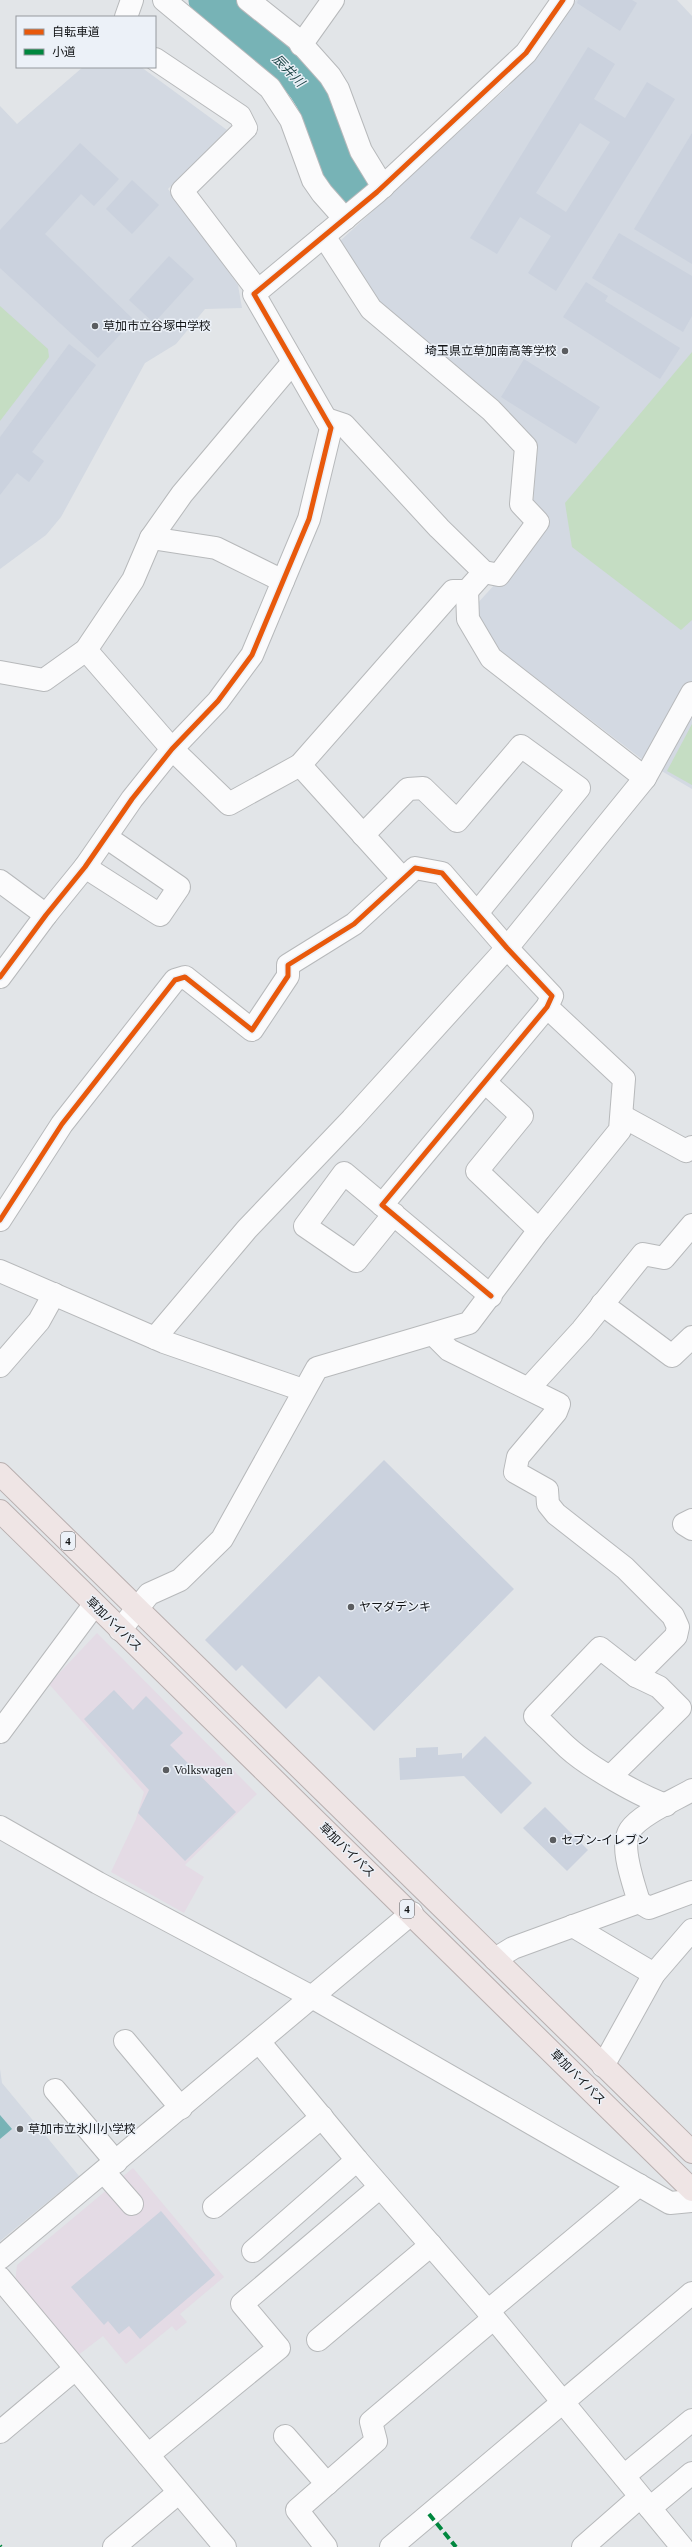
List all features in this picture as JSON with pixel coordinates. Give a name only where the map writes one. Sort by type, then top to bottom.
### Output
[{"type":"highway","name":"4","points":[[0,1474],[692,2152]]},
{"type":"highway","name":"草加バイパス","points":[[0,1511],[94,1605],[412,1913],[692,2190]]},
{"type":"street","points":[[126,16],[132,0]]},
{"type":"street","points":[[164,0],[270,88],[291,120],[313,180],[322,193],[345,219]]},
{"type":"street","points":[[248,0],[319,62],[338,89],[361,151],[383,187]]},
{"type":"street","points":[[301,45],[333,0]]},
{"type":"street","points":[[3,967],[85,867],[132,799],[172,749],[218,702],[252,655],[309,519],[331,428],[254,294],[383,187],[526,53],[563,0]]},
{"type":"street","points":[[156,60],[240,116],[246,128],[182,191],[258,291]]},
{"type":"street","points":[[324,236],[371,309],[491,410],[526,447],[521,504],[538,522],[499,575],[484,572],[439,528],[344,425],[326,420]]},
{"type":"street","points":[[0,672],[44,680],[86,650],[133,580],[151,538],[182,494],[293,362]]},
{"type":"street","points":[[151,538],[216,548],[283,581]]},
{"type":"street","points":[[484,572],[467,591],[468,619],[491,658],[645,778]]},
{"type":"street","points":[[86,650],[172,749],[229,804],[300,765],[453,592],[467,591]]},
{"type":"street","points":[[155,1338],[247,1229],[357,1113],[507,948],[645,778],[692,693]]},
{"type":"street","points":[[363,835],[408,789],[424,788],[457,821],[521,746],[579,788],[477,913]]},
{"type":"street","points":[[300,765],[403,879]]},
{"type":"street","points":[[85,867],[160,915],[179,887],[106,837]]},
{"type":"street","points":[[0,1220],[62,1124],[175,980],[185,977],[252,1030],[288,976],[288,964],[354,924],[415,868],[442,873],[507,948],[552,996],[547,1007],[485,1082],[388,1210],[490,1296]]},
{"type":"street","points":[[0,881],[46,915]]},
{"type":"street","points":[[120,1630],[149,1594],[180,1580],[222,1539],[303,1390],[317,1368],[434,1335],[469,1323],[539,1230],[620,1130],[624,1079],[547,1007]]},
{"type":"street","points":[[485,1082],[522,1116],[477,1171],[539,1230]]},
{"type":"street","points":[[622,1116],[686,1151],[692,1147]]},
{"type":"street","points":[[529,1388],[643,1254],[664,1258],[692,1226]]},
{"type":"street","points":[[0,1272],[155,1338],[303,1390]]},
{"type":"street","points":[[0,1366],[39,1321],[54,1294]]},
{"type":"street","points":[[602,1304],[672,1356],[692,1337]]},
{"type":"street","points":[[434,1335],[449,1350],[559,1404],[556,1412],[518,1457],[515,1472],[547,1490],[548,1504],[556,1514],[625,1568],[673,1616],[684,1640],[636,1676]]},
{"type":"street","points":[[692,1520],[684,1524],[692,1529]]},
{"type":"street","points":[[0,1732],[94,1605]]},
{"type":"street","points":[[611,1776],[680,1708],[659,1687],[636,1676],[600,1648],[535,1716],[569,1749],[611,1776],[652,1800],[666,1805]]},
{"type":"street","points":[[692,1790],[638,1822],[629,1831],[626,1847],[628,1863],[639,1902],[649,1908],[692,1892]]},
{"type":"street","points":[[0,1827],[98,1883],[312,1997],[670,2203],[692,2201]]},
{"type":"street","points":[[495,1959],[513,1948],[639,1902]]},
{"type":"street","points":[[3,2249],[110,2167],[260,2043],[412,1913]]},
{"type":"street","points":[[574,1926],[654,1974]]},
{"type":"street","points":[[604,2066],[654,1974],[692,1930]]},
{"type":"street","points":[[125,2041],[181,2108]]},
{"type":"street","points":[[260,2043],[357,2160],[491,2314],[563,2400],[680,2546]]},
{"type":"street","points":[[55,2090],[110,2167],[132,2204]]},
{"type":"street","points":[[214,2207],[322,2117]]},
{"type":"street","points":[[254,2251],[357,2160]]},
{"type":"street","points":[[326,2547],[297,2510],[376,2441],[371,2422],[491,2314],[639,2185]]},
{"type":"street","points":[[148,2454],[279,2348],[242,2304],[380,2187]]},
{"type":"street","points":[[318,2340],[431,2245]]},
{"type":"street","points":[[0,2278],[64,2341],[75,2369],[225,2547]]},
{"type":"street","points":[[399,2544],[563,2400],[692,2293]]},
{"type":"street","points":[[0,2432],[75,2369]]},
{"type":"street","points":[[624,2476],[692,2420]]},
{"type":"street","points":[[285,2436],[327,2484]]},
{"type":"street","points":[[583,2547],[645,2503],[692,2473]]},
{"type":"street","points":[[114,2547],[178,2492]]},
{"type":"shaded area","name":"埼玉県立草加南高等学校","points":[[576,0],[677,0],[692,16],[692,789],[643,760],[497,648],[480,622],[476,605],[496,583],[504,584],[548,518],[533,503],[538,445],[498,402],[377,300],[340,241],[510,85],[563,19]]},
{"type":"shaded area","name":"草加市立谷塚中学校","points":[[82,68],[142,68],[227,130],[168,189],[238,285],[242,308],[205,309],[176,344],[145,363],[61,517],[46,535],[0,569],[0,106],[17,124]]},
{"type":"shaded area","points":[[97,1633],[257,1794],[185,1865],[204,1877],[184,1913],[111,1872],[136,1819],[144,1792],[49,1684]]},
{"type":"shaded area","name":"草加市立氷川小学校","points":[[0,2069],[2,2083],[79,2176],[0,2241]]},
{"type":"shaded area","points":[[133,2168],[224,2277],[180,2314],[187,2322],[176,2331],[172,2326],[126,2364],[103,2336],[77,2356],[15,2282],[17,2265]]},
{"type":"green space","points":[[0,306],[48,349],[49,357],[0,421]]},
{"type":"green space","points":[[692,352],[692,620],[681,630],[572,547],[565,503]]},
{"type":"green space","points":[[692,724],[692,785],[667,771]]},
{"type":"water","points":[[0,2115],[12,2129],[0,2139]]},
{"type":"building","points":[[578,0],[632,0],[637,3],[620,31],[577,3]]},
{"type":"building","points":[[588,47],[615,64],[594,99],[625,118],[647,82],[675,99],[556,291],[528,273],[551,236],[520,217],[497,254],[470,238]],"holes":[[[580,123],[610,142],[566,212],[536,193]]]},
{"type":"building","points":[[692,133],[692,264],[634,229]]},
{"type":"building","points":[[80,143],[119,179],[94,206],[81,194],[45,234],[134,320],[98,358],[0,268],[0,230]]},
{"type":"building","points":[[132,180],[159,205],[132,234],[106,209]]},
{"type":"building","points":[[619,233],[692,276],[692,316],[683,332],[592,278]]},
{"type":"building","points":[[169,256],[194,279],[154,323],[129,300]]},
{"type":"building","points":[[586,282],[608,296],[605,301],[680,348],[660,379],[563,317]]},
{"type":"building","points":[[69,344],[96,365],[32,452],[44,461],[29,482],[17,473],[0,495],[0,437]]},
{"type":"building","points":[[524,359],[600,407],[576,444],[501,397]]},
{"type":"building","points":[[384,1460],[514,1589],[374,1731],[319,1676],[286,1709],[242,1665],[236,1671],[205,1640]]},
{"type":"building","points":[[114,1690],[133,1710],[146,1696],[183,1733],[170,1745],[236,1812],[185,1861],[138,1813],[149,1790],[84,1719]]},
{"type":"building","points":[[485,1736],[532,1783],[501,1814],[464,1776],[400,1780],[399,1758],[416,1757],[416,1748],[438,1747],[438,1755],[462,1753],[462,1759]]},
{"type":"building","points":[[545,1807],[588,1850],[567,1871],[523,1828]]},
{"type":"building","points":[[161,2211],[215,2275],[140,2339],[129,2326],[119,2334],[108,2321],[104,2325],[71,2287]]},
{"type":"waterway","name":"辰井川","points":[[207,0],[279,57],[303,83],[313,98],[323,120],[338,164],[349,185]]},
{"type":"marked path","points":[[429,2514],[456,2547]]},
{"type":"cycle path","points":[[0,977],[46,915],[85,867],[132,799],[172,749],[218,701],[252,655],[309,519],[331,428],[254,294],[377,192],[526,53],[563,0]]},
{"type":"cycle path","points":[[0,1220],[62,1124],[175,980],[185,977],[252,1030],[288,976],[288,965],[354,924],[415,868],[442,873],[507,948],[552,996],[547,1007],[382,1205],[491,1296]]},
{"type":"place","name":"草加市立谷塚中学校","points":[[95,326]]},
{"type":"place","name":"埼玉県立草加南高等学校","points":[[565,351]]},
{"type":"place","name":"ヤマダデンキ","points":[[351,1607]]},
{"type":"place","name":"Volkswagen","points":[[166,1770]]},
{"type":"place","name":"セブン-イレブン","points":[[553,1840]]},
{"type":"place","name":"草加市立氷川小学校","points":[[20,2129]]}]
